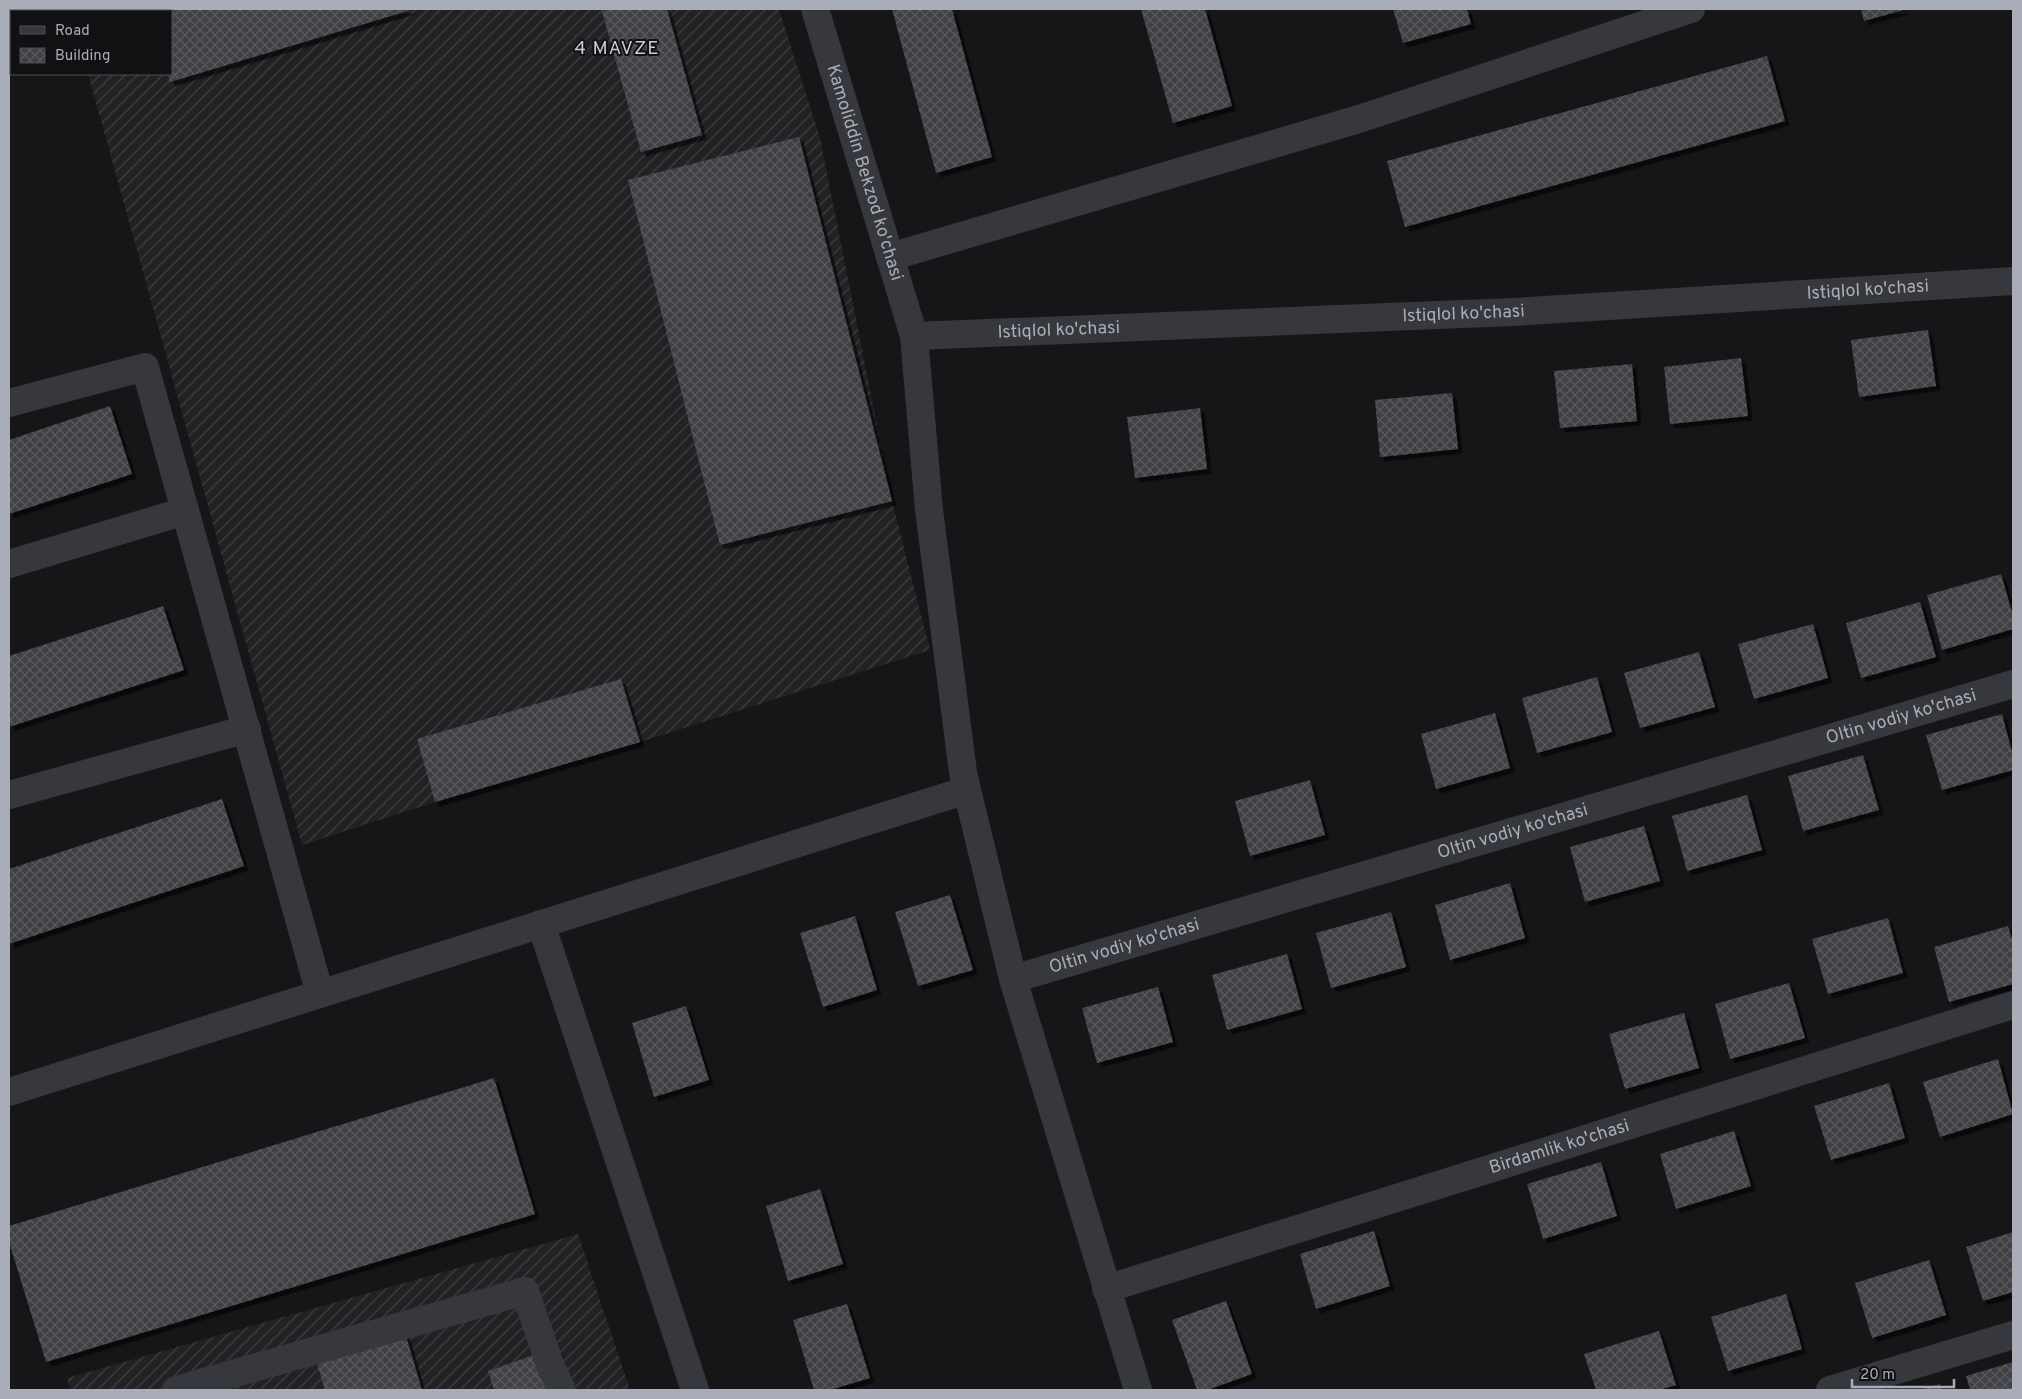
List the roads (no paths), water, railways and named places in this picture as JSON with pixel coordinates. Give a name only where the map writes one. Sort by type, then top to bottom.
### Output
[{"type":"street","name":"Kamoliddin Bekzod ko'chasi","points":[[815,9],[914,336],[929,510],[963,772],[1013,979],[1138,1390]]},
{"type":"street","points":[[890,257],[1359,119],[1691,9]]},
{"type":"street","name":"Istiqlol ko'chasi","points":[[914,336],[1522,311],[2013,281]]},
{"type":"street","points":[[9,403],[145,367],[320,994]]},
{"type":"street","points":[[9,564],[185,511]]},
{"type":"street","name":"Oltin vodiy ko'chasi","points":[[1013,979],[2013,684]]},
{"type":"street","points":[[9,795],[247,729]]},
{"type":"street","points":[[9,1092],[968,790]]},
{"type":"street","points":[[541,924],[694,1390]]},
{"type":"street","name":"Birdamlik ko'chasi","points":[[1106,1289],[2013,1005]]},
{"type":"street","points":[[176,1390],[525,1291],[550,1365],[562,1390]]},
{"type":"street","points":[[1830,1390],[2013,1335]]},
{"type":"district","name":"4 MAVZE","points":[[617,49]]}]
